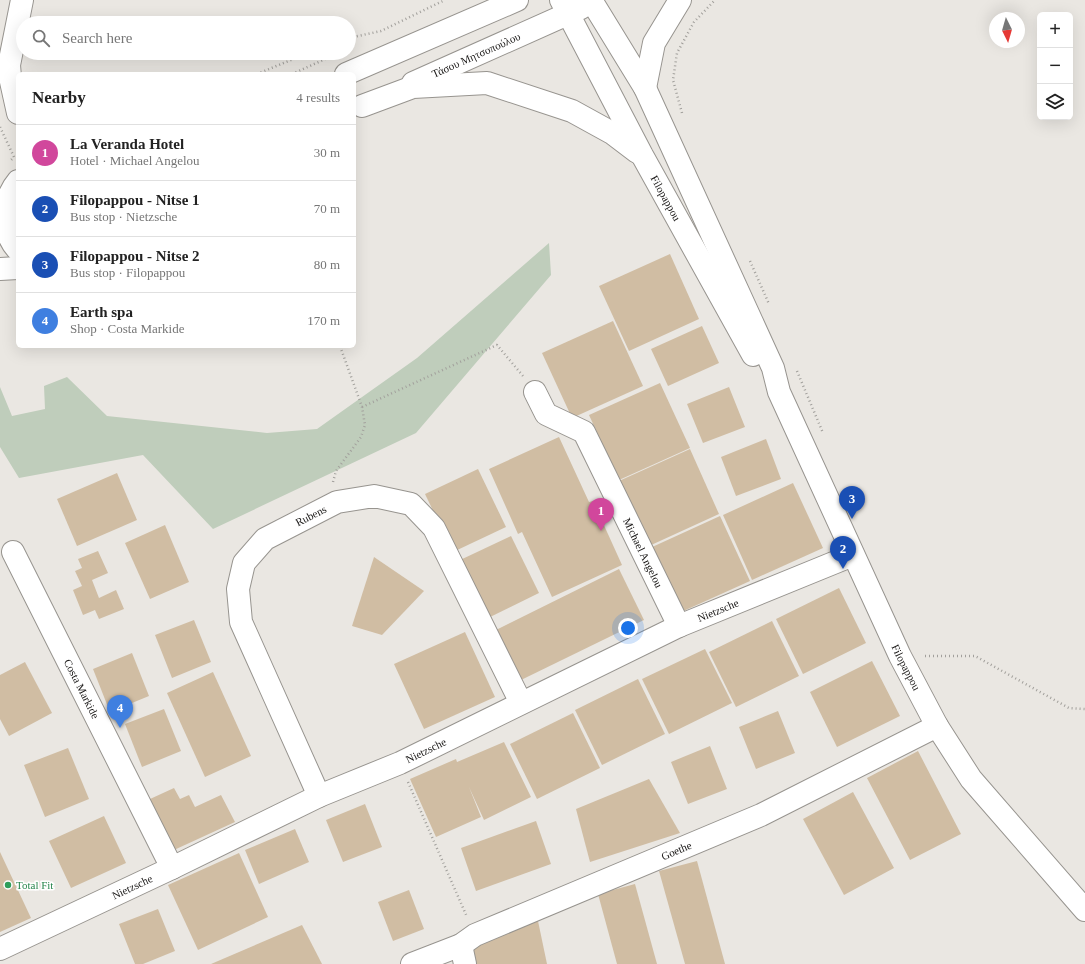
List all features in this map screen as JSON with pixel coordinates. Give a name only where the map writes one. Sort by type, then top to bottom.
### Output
[{"type":"street","points":[[18,16],[22,0]]},
{"type":"street","points":[[351,72],[517,0]]},
{"type":"street","points":[[645,88],[654,43],[680,0]]},
{"type":"street","name":"Filopappou","points":[[594,1],[645,88],[773,368],[778,392]]},
{"type":"street","name":"Τάσου Μητσοπούλου","points":[[358,108],[564,7],[594,1]]},
{"type":"street","name":"Filopappou","points":[[564,7],[642,155],[761,369],[778,392],[900,656],[937,726],[971,779],[1085,910]]},
{"type":"street","points":[[16,21],[4,64],[10,77],[16,104]]},
{"type":"street","points":[[358,108],[414,87],[487,83],[572,111],[612,133],[642,155]]},
{"type":"street","points":[[16,183],[6,204],[3,226],[16,247]]},
{"type":"street","points":[[0,269],[16,268]]},
{"type":"street","name":"Michael Angelou","points":[[535,392],[546,414],[584,432],[679,626]]},
{"type":"street","name":"Rubens","points":[[319,796],[241,622],[238,589],[244,563],[265,539],[337,502],[374,496],[411,504],[434,528],[521,703]]},
{"type":"street","name":"Costa Markide","points":[[13,552],[172,868]]},
{"type":"street","name":"Nietzsche","points":[[0,949],[172,868],[319,796],[400,763],[679,626],[853,555]]},
{"type":"street","name":"Goethe","points":[[412,964],[467,948],[761,815],[937,726]]},
{"type":"path","points":[[356,36],[381,30],[444,0]]},
{"type":"path","points":[[683,118],[673,80],[677,53],[694,22],[715,0]]},
{"type":"path","points":[[262,72],[291,60]]},
{"type":"path","points":[[297,72],[324,60]]},
{"type":"path","points":[[0,126],[14,157]]},
{"type":"path","points":[[749,259],[771,309]]},
{"type":"path","points":[[362,407],[497,345],[535,392]]},
{"type":"path","points":[[337,502],[333,486],[336,471],[362,437],[365,426],[362,407],[341,348]]},
{"type":"path","points":[[796,367],[823,433]]},
{"type":"path","points":[[900,656],[975,656],[1068,708],[1085,709]]},
{"type":"path","points":[[400,763],[467,948]]},
{"type":"green space","points":[[549,243],[551,275],[416,433],[213,529],[143,455],[19,478],[0,447],[0,387],[12,416],[45,409],[44,386],[67,377],[107,416],[267,433],[317,429],[417,358]]},
{"type":"building","points":[[670,254],[699,319],[629,351],[599,286]]},
{"type":"building","points":[[613,321],[643,386],[572,418],[542,353]]},
{"type":"building","points":[[702,326],[719,363],[668,386],[651,349]]},
{"type":"building","points":[[660,383],[690,448],[619,480],[589,415]]},
{"type":"building","points":[[729,387],[745,427],[703,443],[687,404]]},
{"type":"building","points":[[559,437],[589,502],[593,501],[622,565],[552,597],[522,532],[518,534],[489,469]]},
{"type":"building","points":[[766,439],[781,479],[736,496],[721,457]]},
{"type":"building","points":[[690,449],[719,514],[649,546],[619,481]]},
{"type":"building","points":[[478,469],[506,527],[453,552],[425,494]]},
{"type":"building","points":[[117,473],[137,520],[77,546],[57,499]]},
{"type":"building","points":[[793,483],[823,548],[752,580],[723,515]]},
{"type":"building","points":[[720,516],[750,581],[679,613],[650,548]]},
{"type":"building","points":[[165,525],[189,582],[150,599],[125,543]]},
{"type":"building","points":[[511,536],[539,593],[486,619],[458,561]]},
{"type":"building","points":[[98,551],[108,573],[92,580],[99,598],[116,590],[124,609],[99,619],[95,610],[83,615],[73,590],[82,586],[75,571],[82,568],[78,559]]},
{"type":"building","points":[[374,557],[424,591],[382,635],[352,626]]},
{"type":"building","points":[[619,569],[644,620],[521,680],[496,630]]},
{"type":"building","points":[[839,588],[866,643],[803,674],[776,619]]},
{"type":"building","points":[[194,620],[211,662],[172,678],[155,635]]},
{"type":"building","points":[[772,621],[799,676],[736,707],[709,652]]},
{"type":"building","points":[[465,632],[495,697],[424,729],[394,664]]},
{"type":"building","points":[[705,649],[732,703],[669,734],[642,679]]},
{"type":"building","points":[[132,653],[149,696],[110,712],[93,669]]},
{"type":"building","points":[[872,661],[900,716],[837,747],[810,692]]},
{"type":"building","points":[[25,662],[52,713],[9,736],[0,719],[0,675]]},
{"type":"building","points":[[213,672],[251,756],[205,777],[167,693]]},
{"type":"building","points":[[638,679],[665,734],[602,765],[575,710]]},
{"type":"building","points":[[164,709],[181,751],[142,767],[125,724]]},
{"type":"building","points":[[778,711],[795,753],[756,769],[739,727]]},
{"type":"building","points":[[573,713],[600,768],[537,799],[510,744]]},
{"type":"building","points":[[504,742],[531,797],[484,820],[469,787],[481,817],[436,837],[410,779],[456,759],[457,762]]},
{"type":"building","points":[[710,746],[727,789],[688,804],[671,762]]},
{"type":"building","points":[[68,748],[89,799],[45,817],[24,765]]},
{"type":"building","points":[[918,751],[961,834],[910,860],[867,778]]},
{"type":"building","points":[[649,779],[680,833],[590,862],[576,809]]},
{"type":"building","points":[[174,788],[180,799],[189,795],[195,807],[221,795],[235,822],[174,850],[150,799]]},
{"type":"building","points":[[853,792],[894,868],[844,895],[803,819]]},
{"type":"building","points":[[365,804],[382,847],[343,862],[326,820]]},
{"type":"building","points":[[104,816],[126,863],[71,888],[49,841]]},
{"type":"building","points":[[536,821],[551,864],[476,891],[461,848]]},
{"type":"building","points":[[295,829],[309,862],[259,884],[245,850]]},
{"type":"building","name":"Total Fit","points":[[0,852],[31,918],[0,932]]},
{"type":"building","points":[[239,853],[268,917],[198,950],[168,885]]},
{"type":"building","points":[[697,861],[725,964],[685,964],[659,871]]},
{"type":"building","points":[[635,884],[657,964],[617,964],[598,894]]},
{"type":"building","points":[[409,890],[424,929],[393,941],[378,902]]},
{"type":"building","points":[[158,909],[175,951],[143,964],[135,964],[119,924]]},
{"type":"building","points":[[538,921],[547,964],[475,964],[470,944]]},
{"type":"building","points":[[302,925],[322,964],[211,964]]},
{"type":"place","name":"Filopappou - Nitse 2","points":[[852,519]]},
{"type":"place","name":"La Veranda Hotel","points":[[601,531]]},
{"type":"place","name":"Filopappou - Nitse 1","points":[[843,569]]},
{"type":"place","name":"Earth spa","points":[[120,728]]},
{"type":"place","name":"Total Fit","points":[[8,885]]}]
